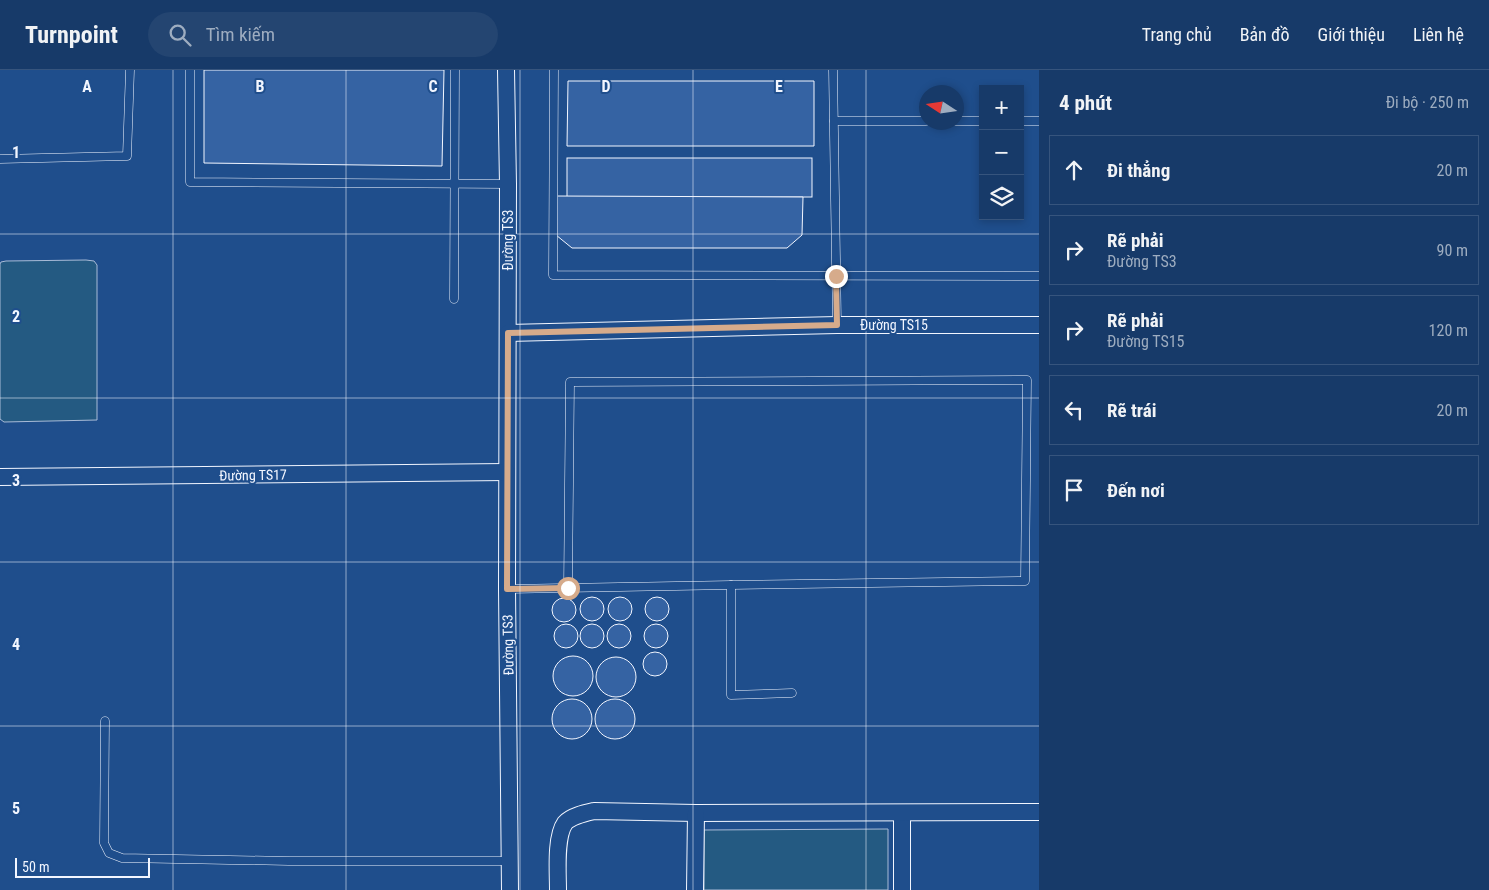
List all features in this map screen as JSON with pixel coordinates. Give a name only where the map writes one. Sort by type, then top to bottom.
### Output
[{"type":"street","name":"Đường TS3","points":[[506,70],[508,184],[507,589],[510,890]]},
{"type":"street","name":"Đường TS15","points":[[508,333],[837,325],[1039,325]]},
{"type":"street","name":"Đường TS17","points":[[0,477],[507,472]]},
{"type":"street","points":[[558,890],[559,835],[566,822],[579,815],[594,811],[696,813],[1039,812]]},
{"type":"street","points":[[695,890],[696,813]]},
{"type":"street","points":[[902,813],[902,890]]},
{"type":"lane","points":[[0,159],[127,156],[130,70]]},
{"type":"lane","points":[[190,70],[190,182],[508,184]]},
{"type":"lane","points":[[454,299],[455,70]]},
{"type":"lane","points":[[554,70],[553,275],[1039,276]]},
{"type":"lane","points":[[833,70],[837,325]]},
{"type":"lane","points":[[834,121],[919,121]]},
{"type":"lane","points":[[964,121],[979,121]]},
{"type":"lane","points":[[1024,121],[1039,121]]},
{"type":"lane","points":[[507,589],[1025,581],[1027,380],[570,382],[568,588]]},
{"type":"lane","points":[[731,585],[732,695],[792,693]]},
{"type":"lane","points":[[104,721],[104,843],[109,853],[122,858],[288,861],[510,861]]},
{"type":"shaded area","points":[[94,261],[97,265],[97,420],[4,422],[0,419],[1,262]]},
{"type":"shaded area","points":[[888,829],[888,890],[704,890],[704,830]]},
{"type":"building","points":[[204,70],[444,70],[442,166],[204,163]]},
{"type":"building","points":[[568,81],[814,81],[814,146],[567,146]]},
{"type":"building","points":[[567,158],[812,158],[812,197],[567,197]]},
{"type":"building","points":[[556,196],[803,197],[802,235],[787,248],[572,248],[556,235]]},
{"type":"building","points":[[592,597],[601,600],[604,609],[601,618],[592,621],[583,618],[580,609],[583,600]]},
{"type":"building","points":[[620,597],[629,600],[632,609],[629,618],[620,621],[611,618],[608,609],[611,600]]},
{"type":"building","points":[[657,597],[666,600],[669,609],[666,618],[657,621],[648,618],[645,609],[648,600]]},
{"type":"building","points":[[564,598],[573,601],[576,610],[573,619],[564,622],[555,619],[552,610],[555,601]]},
{"type":"building","points":[[566,624],[575,627],[578,636],[575,645],[566,648],[557,645],[554,636],[557,627]]},
{"type":"building","points":[[592,624],[601,627],[604,636],[601,645],[592,648],[583,645],[580,636],[583,627]]},
{"type":"building","points":[[619,624],[628,627],[631,636],[628,645],[619,648],[610,645],[607,636],[610,627]]},
{"type":"building","points":[[656,624],[665,627],[668,636],[665,645],[656,648],[647,645],[644,636],[647,627]]},
{"type":"building","points":[[655,652],[664,655],[667,664],[664,673],[655,676],[646,673],[643,664],[646,655]]},
{"type":"building","points":[[577,656],[584,659],[590,665],[593,676],[592,684],[584,693],[577,696],[569,696],[562,693],[554,684],[553,672],[556,665],[565,657]]},
{"type":"building","points":[[620,657],[627,660],[633,666],[636,677],[635,685],[627,694],[620,697],[612,697],[605,694],[597,685],[596,673],[599,666],[608,658]]},
{"type":"building","points":[[576,699],[583,702],[589,708],[592,719],[591,727],[583,736],[576,739],[568,739],[561,736],[553,727],[552,715],[555,708],[564,700]]},
{"type":"building","points":[[619,699],[626,702],[632,708],[635,719],[634,727],[626,736],[619,739],[611,739],[604,736],[596,727],[595,715],[598,708],[607,700]]},
{"type":"route","points":[[568,588],[507,589],[508,333],[837,325],[836,276]]}]
